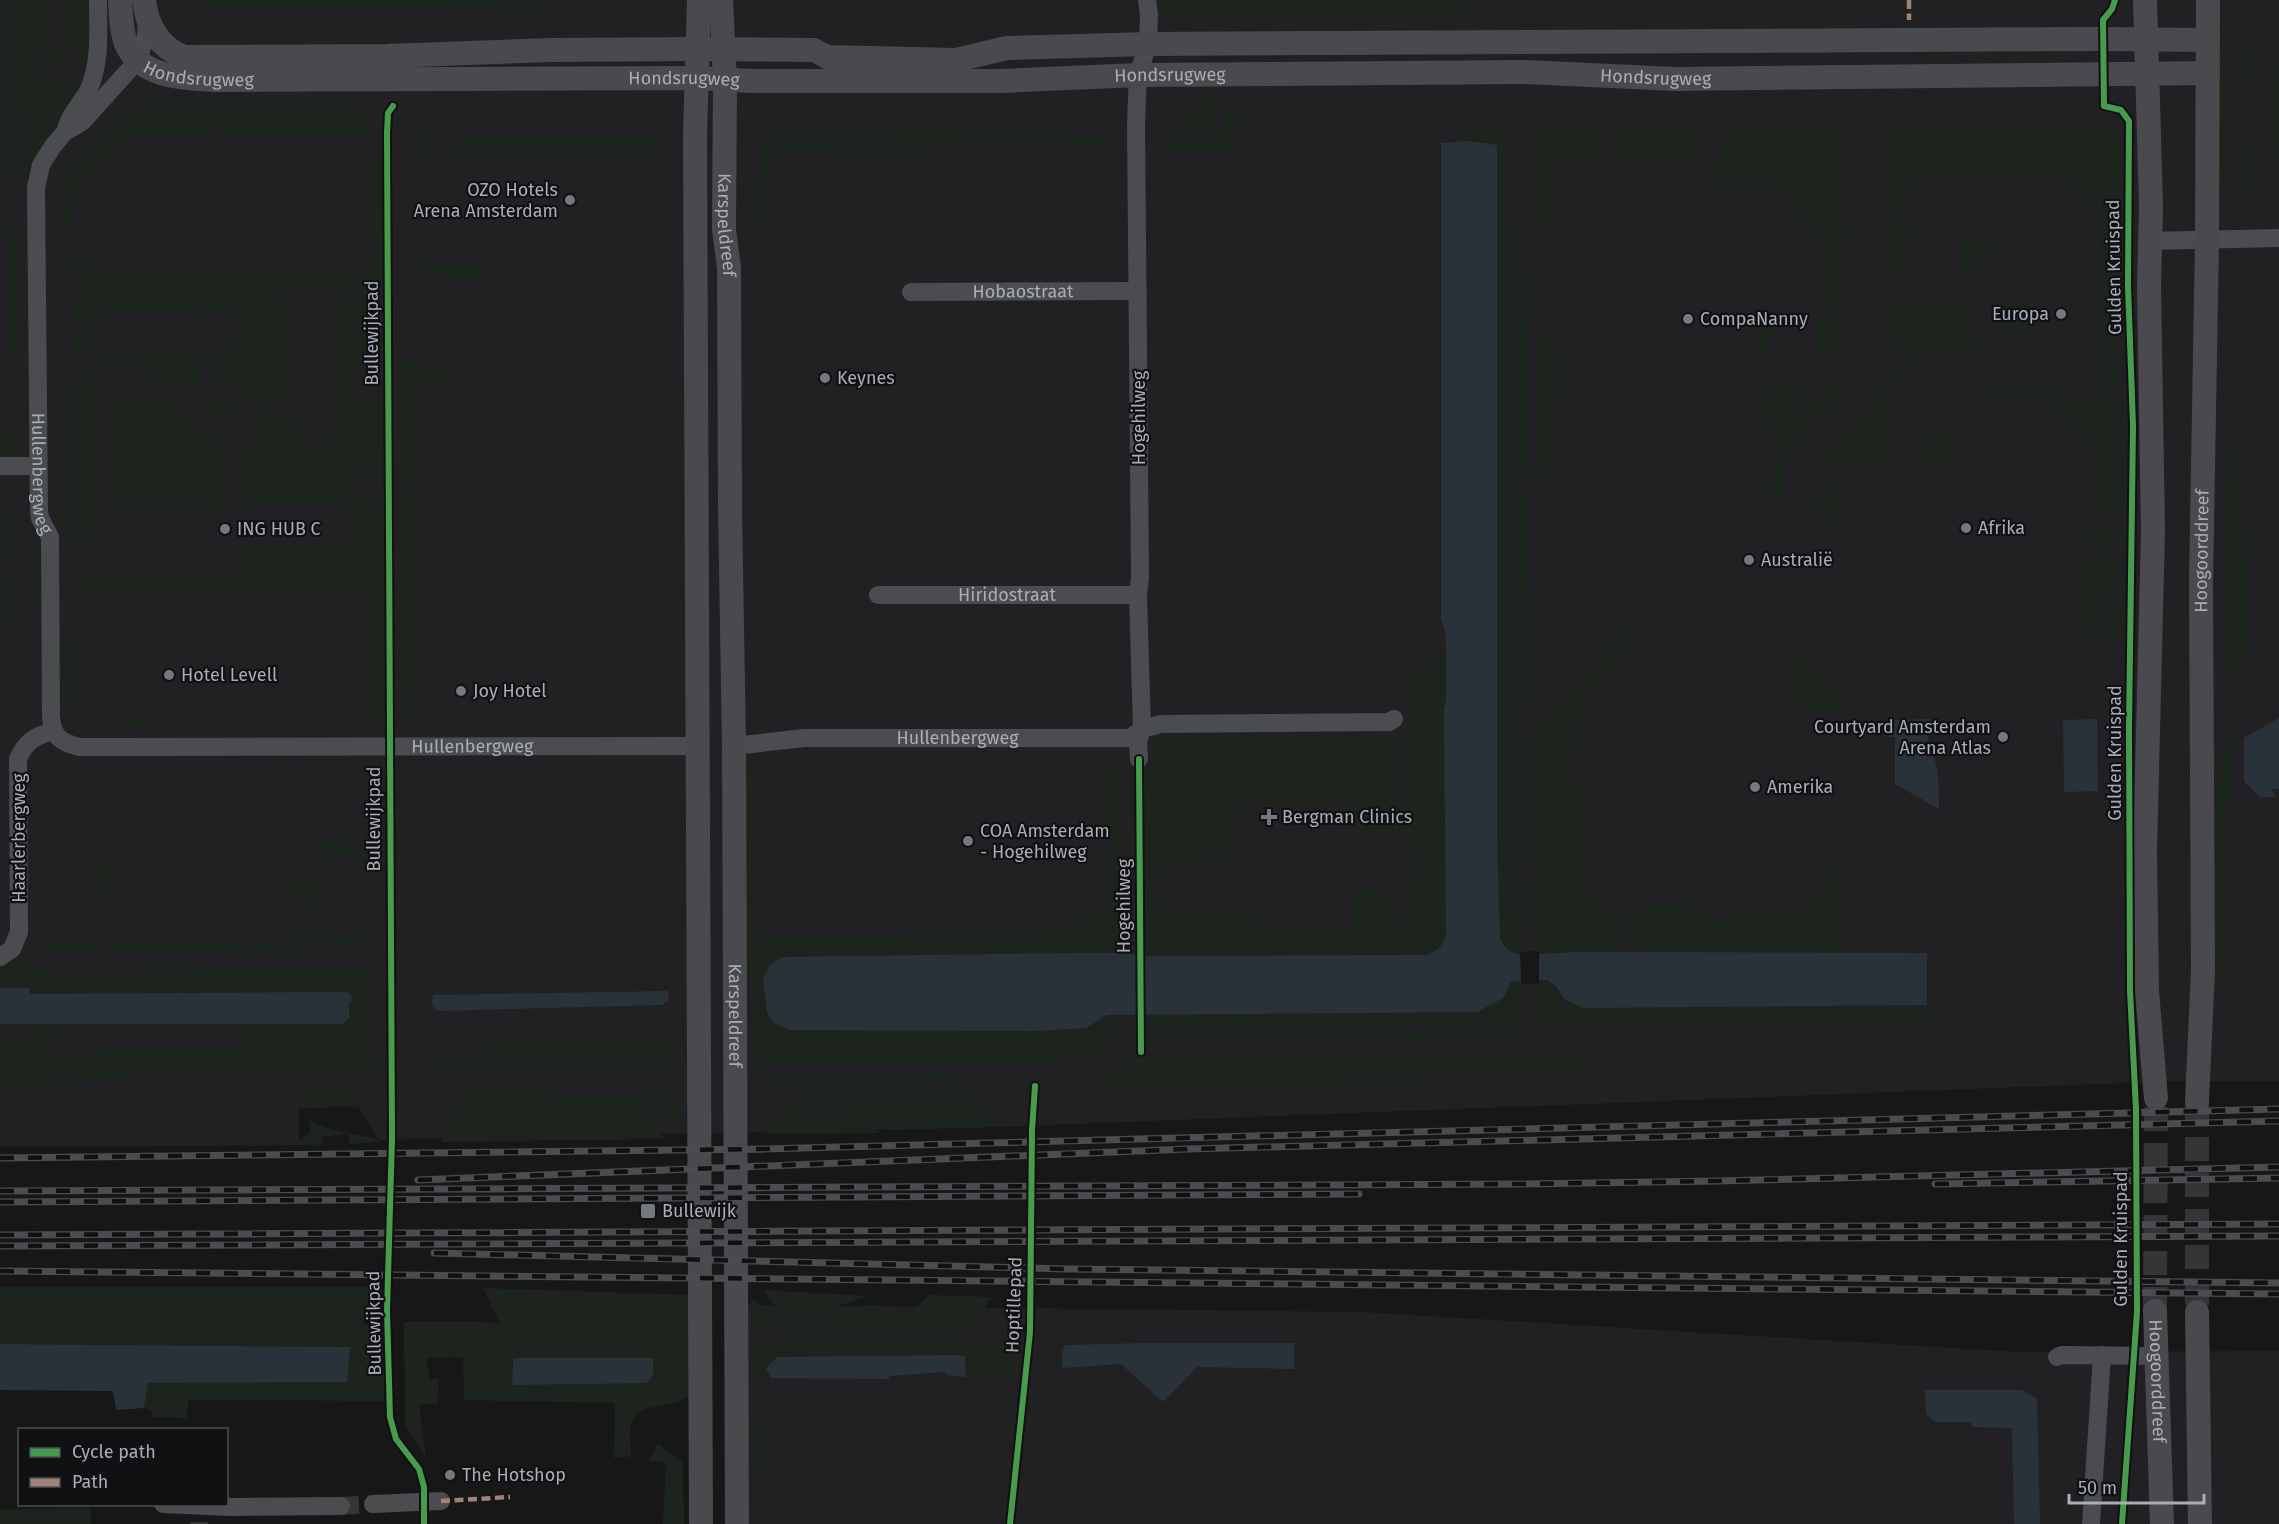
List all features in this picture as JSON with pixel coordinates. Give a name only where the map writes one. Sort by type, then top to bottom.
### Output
[{"type":"street","name":"Hullenbergweg","points":[[65,132],[68,121],[82,103],[93,78],[98,49],[98,0]]},
{"type":"street","points":[[120,0],[123,34],[138,60]]},
{"type":"street","name":"Karspeldreef","points":[[699,0],[696,78],[696,264],[701,1524]]},
{"type":"street","name":"Karspeldreef","points":[[721,0],[725,80],[724,229],[729,268],[734,746],[737,1524]]},
{"type":"street","points":[[2145,0],[2148,39],[2151,206],[2149,241],[2153,531],[2145,852],[2148,1000],[2156,1098]]},
{"type":"street","name":"Hoogoorddreef","points":[[2197,1101],[2203,970],[2200,582],[2207,240],[2208,0]]},
{"type":"street","name":"Hogehilweg","points":[[1139,759],[1138,742],[1142,729],[1138,595],[1140,577],[1136,133],[1138,75],[1148,44],[1148,7]]},
{"type":"street","name":"Hullenbergweg","points":[[150,20],[138,60],[82,122],[65,132],[44,159],[36,188],[40,514],[50,537],[51,717],[54,730],[64,743],[79,747],[734,746],[804,738],[1130,738],[1142,729],[1161,724],[1314,724],[1389,722],[1394,719]]},
{"type":"street","name":"Hondsrugweg","points":[[150,20],[170,50],[184,57],[387,56],[550,50],[722,49],[814,50],[827,57],[956,60],[1007,48],[1148,44],[2208,40]]},
{"type":"street","name":"Hondsrugweg","points":[[138,60],[146,67],[168,75],[214,80],[696,78],[1000,81],[1138,75],[1524,72],[1676,80],[2208,73]]},
{"type":"street","points":[[2149,241],[2279,238]]},
{"type":"street","name":"Karspeldreef","points":[[696,264],[706,266],[713,272],[713,339],[729,369]]},
{"type":"street","name":"Hobaostraat","points":[[910,292],[1138,291]]},
{"type":"street","points":[[0,466],[38,466]]},
{"type":"street","points":[[697,506],[730,506]]},
{"type":"street","name":"Hiridostraat","points":[[878,595],[1138,595]]},
{"type":"street","name":"Haarlerbergweg","points":[[0,957],[14,947],[19,933],[18,759],[22,749],[34,737],[54,730]]},
{"type":"street","name":"Hoogoorddreef","points":[[2155,1311],[2162,1524]]},
{"type":"street","points":[[2197,1312],[2200,1524]]},
{"type":"street","points":[[2057,1357],[2061,1355],[2156,1356]]},
{"type":"street","points":[[2091,1524],[2102,1355]]},
{"type":"street","points":[[373,1504],[441,1501]]},
{"type":"street","points":[[170,1506],[199,1514],[341,1506]]},
{"type":"shaded area","points":[[0,0],[2279,0],[2279,1081],[2178,1081],[996,1127],[378,1140],[358,1107],[299,1108],[299,1140],[0,1141]]},
{"type":"shaded area","points":[[5,0],[49,0],[40,78],[18,123],[18,178],[6,178]]},
{"type":"shaded area","points":[[64,0],[93,0],[91,68],[64,42]]},
{"type":"shaded area","points":[[205,0],[675,0],[672,6],[205,8]]},
{"type":"shaded area","points":[[1155,0],[1466,0],[1466,13],[1162,15]]},
{"type":"shaded area","points":[[2238,0],[2246,0],[2247,87],[2238,86]]},
{"type":"shaded area","points":[[2216,11],[2226,11],[2227,190],[2217,190]]},
{"type":"shaded area","points":[[51,37],[60,51],[87,78],[86,82],[69,69],[47,64]]},
{"type":"shaded area","points":[[2274,70],[2279,70],[2279,156],[2275,156],[2274,152]]},
{"type":"shaded area","points":[[45,75],[62,78],[81,93],[46,142],[29,174],[22,176],[23,123]]},
{"type":"shaded area","points":[[2238,89],[2246,89],[2247,199],[2239,198],[2239,118],[2242,118],[2243,104],[2238,104]]},
{"type":"shaded area","points":[[1216,91],[1215,127],[1169,128],[1182,118],[1203,94]]},
{"type":"shaded area","points":[[1239,99],[1238,151],[1168,151],[1168,159],[1162,159],[1164,134],[1224,134],[1225,100]]},
{"type":"shaded area","points":[[342,101],[381,129],[381,136],[220,136],[219,102]]},
{"type":"shaded area","points":[[157,102],[216,102],[216,136],[129,137],[78,192],[75,197],[71,229],[63,227],[63,178],[118,121],[130,112]]},
{"type":"shaded area","points":[[1469,125],[1507,125],[1510,131],[1515,901],[1519,953],[1507,949],[1500,938],[1497,837],[1497,145],[1469,141]]},
{"type":"shaded area","points":[[1614,130],[1702,130],[1703,148],[1694,158],[1613,160]]},
{"type":"shaded area","points":[[1721,130],[1839,130],[1839,190],[1847,217],[1846,279],[1840,280],[1840,309],[1828,310],[1828,302],[1818,294],[1818,233],[1771,185],[1719,186],[1703,178],[1721,162]]},
{"type":"shaded area","points":[[1882,130],[2119,130],[2120,387],[2102,388],[2101,215],[2064,177],[1912,180],[1911,201],[1902,212],[1882,213]]},
{"type":"shaded area","points":[[934,131],[1107,136],[1108,150],[775,151],[770,219],[758,219],[760,135]]},
{"type":"shaded area","points":[[1537,131],[1603,131],[1602,159],[1549,160],[1559,192],[1549,199],[1549,229],[1536,228]]},
{"type":"shaded area","points":[[658,135],[658,198],[657,154],[418,154],[421,155],[421,249],[417,249],[417,262],[420,265],[483,265],[484,279],[459,281],[459,279],[448,279],[448,276],[437,274],[410,276],[410,262],[416,262],[416,151],[411,146],[411,136],[433,136],[430,151],[435,151],[435,148],[449,148],[449,152],[454,152],[453,136]]},
{"type":"shaded area","points":[[1469,141],[1497,145],[1497,837],[1500,938],[1507,949],[1520,955],[1577,952],[1927,953],[1927,1005],[1583,1008],[1565,1000],[1556,986],[1548,980],[1511,982],[1503,998],[1477,1012],[1107,1015],[1086,1028],[1035,1031],[789,1030],[773,1022],[767,1012],[763,979],[769,966],[782,957],[1070,953],[1123,953],[1143,956],[1428,955],[1442,945],[1446,935],[1444,710],[1446,637],[1441,618],[1441,143]]},
{"type":"shaded area","points":[[364,155],[381,155],[381,247],[364,247]]},
{"type":"shaded area","points":[[1882,218],[1897,218],[1897,224],[1903,231],[1914,232],[1922,239],[1900,245],[1900,278],[1882,280]]},
{"type":"shaded area","points":[[18,226],[19,361],[8,361],[8,227]]},
{"type":"shaded area","points":[[1517,234],[1526,234],[1529,478],[1519,479]]},
{"type":"shaded area","points":[[1961,239],[1997,239],[1997,250],[1979,249],[1980,268],[1973,280],[1961,279]]},
{"type":"shaded area","points":[[364,250],[381,250],[381,293],[369,293],[369,263],[364,262]]},
{"type":"shaded area","points":[[79,252],[79,261],[89,261],[91,268],[364,267],[364,293],[269,293],[271,299],[278,299],[284,304],[287,321],[291,324],[291,334],[295,335],[295,341],[291,342],[292,402],[297,402],[297,406],[252,407],[242,393],[225,388],[213,388],[213,349],[225,349],[225,345],[236,344],[236,313],[201,313],[200,296],[200,313],[97,313],[96,325],[80,326],[76,323],[76,329],[96,330],[72,330],[72,294],[79,294],[79,273],[72,273],[72,254]]},
{"type":"shaded area","points":[[2006,297],[2032,298],[2032,333],[2000,332],[2001,301]]},
{"type":"shaded area","points":[[381,298],[382,366],[355,367],[356,400],[376,400],[376,383],[382,383],[382,476],[367,476],[366,473],[353,468],[353,494],[367,499],[382,499],[383,717],[368,717],[370,532],[366,532],[366,590],[82,591],[82,574],[89,573],[89,569],[93,569],[93,573],[114,573],[114,570],[240,570],[240,547],[344,547],[344,532],[353,532],[353,508],[348,508],[348,505],[244,505],[244,511],[241,511],[239,456],[242,450],[251,450],[251,416],[297,416],[297,431],[302,431],[302,442],[334,442],[333,302],[346,299]]},
{"type":"shaded area","points":[[1882,300],[1960,302],[1974,317],[1975,357],[1965,366],[1965,353],[1923,353],[1922,365],[1918,365],[1893,340],[1882,342]]},
{"type":"shaded area","points":[[2186,311],[2191,311],[2191,652],[2187,667],[2185,667]]},
{"type":"shaded area","points":[[1826,314],[1840,314],[1841,354],[1838,358],[1815,360],[1815,322]]},
{"type":"shaded area","points":[[1768,322],[1768,361],[1754,352],[1755,329]]},
{"type":"shaded area","points":[[1537,331],[1561,350],[1561,399],[1553,399],[1554,473],[1538,474]]},
{"type":"shaded area","points":[[87,334],[87,355],[129,355],[128,374],[123,368],[112,363],[86,357],[78,361],[72,357],[72,336]]},
{"type":"shaded area","points":[[58,337],[64,337],[65,531],[59,531]]},
{"type":"shaded area","points":[[196,349],[200,349],[201,387],[181,387],[132,375],[135,355],[196,354]]},
{"type":"shaded area","points":[[1882,356],[1888,356],[1896,364],[1897,380],[1891,380],[1891,393],[1897,393],[1897,407],[1891,407],[1891,447],[1897,448],[1897,453],[1887,465],[1814,464],[1882,394]]},
{"type":"shaded area","points":[[399,360],[427,361],[427,366],[438,366],[439,371],[450,371],[450,377],[458,377],[458,385],[418,385],[419,489],[399,490]]},
{"type":"shaded area","points":[[78,373],[87,376],[87,385],[88,375],[103,382],[100,390],[101,404],[92,404],[101,405],[101,414],[92,414],[101,415],[101,424],[88,424],[101,425],[101,434],[83,435],[101,435],[101,444],[83,445],[101,445],[100,454],[78,455],[100,456],[94,520],[88,547],[84,550],[73,550],[72,378]]},
{"type":"shaded area","points":[[1775,379],[1797,380],[1797,392],[1804,393],[1805,398],[1818,398],[1819,392],[1826,392],[1825,381],[1842,382],[1843,397],[1820,422],[1811,409],[1805,406],[1800,408],[1798,414],[1801,419],[1806,420],[1812,430],[1784,456],[1783,498],[1764,499],[1761,487],[1773,487],[1773,425],[1761,422],[1761,396]]},
{"type":"shaded area","points":[[1973,387],[1991,387],[1991,391],[2059,390],[2066,396],[2078,395],[2077,408],[2101,434],[2102,515],[2092,507],[2092,446],[2045,399],[1985,399]]},
{"type":"shaded area","points":[[116,394],[144,396],[165,401],[174,407],[191,426],[231,450],[229,451],[230,511],[216,511],[216,505],[107,506],[107,518],[113,519],[113,522],[105,522],[112,452],[112,397]]},
{"type":"shaded area","points":[[2081,394],[2121,395],[2121,522],[2106,522],[2105,432],[2081,408]]},
{"type":"shaded area","points":[[222,401],[236,411],[237,417],[233,423],[210,420],[199,404]]},
{"type":"shaded area","points":[[1951,431],[1952,467],[1932,467],[1920,459],[1921,449],[1927,448],[1927,435],[1921,433]]},
{"type":"shaded area","points":[[19,434],[19,459],[0,459],[0,436]]},
{"type":"shaded area","points":[[2238,442],[2245,442],[2249,659],[2226,676],[2229,451]]},
{"type":"shaded area","points":[[1519,485],[1528,485],[1530,710],[1519,709]]},
{"type":"shaded area","points":[[1814,486],[1840,487],[1841,518],[1834,519],[1826,527],[1819,527],[1819,516],[1814,516]]},
{"type":"shaded area","points":[[419,494],[420,611],[399,611],[399,495]]},
{"type":"shaded area","points":[[20,511],[24,530],[14,551],[10,574],[12,621],[0,626],[0,597],[5,575],[5,530],[8,515]]},
{"type":"shaded area","points":[[2121,528],[2121,552],[2087,552],[2086,529]]},
{"type":"shaded area","points":[[37,531],[40,543],[41,604],[35,604],[34,534]]},
{"type":"shaded area","points":[[2099,557],[2098,633],[2084,634],[2084,558]]},
{"type":"shaded area","points":[[2102,557],[2121,557],[2120,647],[2103,647]]},
{"type":"shaded area","points":[[399,613],[418,613],[419,692],[400,692]]},
{"type":"shaded area","points":[[74,623],[80,625],[80,717],[74,717]]},
{"type":"shaded area","points":[[1628,626],[1628,654],[1581,700],[1577,755],[1558,765],[1560,772],[1586,784],[1587,867],[1577,879],[1616,919],[1626,913],[1626,952],[1545,954],[1539,949],[1540,713],[1551,711],[1609,650],[1611,627]]},
{"type":"shaded area","points":[[60,639],[66,640],[66,714],[60,714]]},
{"type":"shaded area","points":[[1799,650],[1850,699],[1836,713],[1787,709],[1787,659]]},
{"type":"shaded area","points":[[1445,655],[1446,935],[1440,947],[1428,955],[1142,956],[1141,782],[1150,772],[1154,733],[1399,734],[1398,833],[1356,839],[1352,802],[1236,805],[1228,857],[1164,865],[1154,884],[1153,906],[1251,906],[1254,925],[1351,931],[1351,888],[1396,890],[1399,933],[1418,863],[1402,840],[1409,732],[1408,667],[1426,667]]},
{"type":"shaded area","points":[[400,695],[410,695],[410,723],[415,729],[400,728]]},
{"type":"shaded area","points":[[116,711],[134,711],[153,729],[118,729]]},
{"type":"shaded area","points":[[2279,718],[2279,789],[2271,789],[2276,797],[2260,797],[2244,781],[2244,738]]},
{"type":"shaded area","points":[[1931,719],[1928,739],[1936,763],[1939,809],[1895,784],[1895,737],[1888,737],[1888,720]]},
{"type":"shaded area","points":[[2097,719],[2098,791],[2064,792],[2063,720]]},
{"type":"shaded area","points":[[1529,725],[1529,864],[1520,864],[1520,726]]},
{"type":"shaded area","points":[[2226,732],[2232,734],[2231,802],[2224,832],[2226,984],[2218,984],[2217,780]]},
{"type":"shaded area","points":[[755,756],[756,935],[857,936],[1081,931],[1082,910],[1105,907],[1111,827],[1098,823],[1105,764],[1126,760],[1123,953],[783,957],[984,1029],[1035,1031],[1086,1028],[1107,1015],[1122,1025],[1089,1063],[1069,1060],[1055,1064],[753,1064],[753,985],[749,972],[748,1064],[742,1065],[740,768]]},
{"type":"shaded area","points":[[375,767],[383,767],[384,876],[377,876]]},
{"type":"shaded area","points":[[352,839],[348,845],[369,845],[369,876],[364,875],[363,856],[323,856],[323,915],[318,915],[318,908],[311,900],[301,900],[296,897],[300,894],[284,895],[284,882],[307,882],[319,876],[319,840]]},
{"type":"shaded area","points":[[98,861],[110,862],[110,893],[91,884]]},
{"type":"shaded area","points":[[1840,865],[1840,953],[1636,952],[1634,905],[1695,903],[1696,913],[1718,921],[1726,921],[1735,911],[1795,911]]},
{"type":"shaded area","points":[[1530,870],[1531,934],[1523,923],[1520,871]]},
{"type":"shaded area","points":[[365,927],[369,927],[369,950],[110,952],[110,939],[365,937]]},
{"type":"shaded area","points":[[106,938],[106,952],[53,952],[42,950],[24,941],[25,939]]},
{"type":"shaded area","points":[[14,957],[32,966],[56,970],[369,968],[372,1052],[379,1052],[379,1058],[384,1058],[384,1063],[378,1069],[268,1069],[0,1087],[0,1040],[27,1038],[32,1035],[39,1024],[59,1024],[58,1036],[43,1056],[63,1056],[100,1049],[238,1048],[244,1038],[241,1024],[342,1024],[349,1018],[349,1001],[352,1001],[346,992],[30,994],[28,988],[0,988],[0,965]]},
{"type":"shaded area","points":[[1548,980],[1556,986],[1565,1000],[1583,1008],[1926,1009],[1930,1024],[1540,1025],[1540,982]]},
{"type":"shaded area","points":[[1520,981],[1523,1022],[1517,1026],[1418,1024],[1151,1027],[1144,1020],[1143,1015],[1477,1012],[1511,982]]},
{"type":"shaded area","points":[[0,988],[28,988],[31,994],[346,992],[351,994],[352,1001],[349,1001],[349,1018],[342,1024],[0,1024]]},
{"type":"shaded area","points":[[668,991],[669,1000],[662,1005],[436,1011],[432,1004],[433,995]]},
{"type":"shaded area","points":[[1529,1032],[1525,1044],[1146,1045],[1143,1035]]},
{"type":"shaded area","points":[[670,1033],[679,1041],[679,1045],[671,1045],[672,1062],[690,1061],[690,1066],[425,1067],[425,1059],[487,1059],[490,1049],[489,1039],[670,1037]]},
{"type":"shaded area","points":[[1580,1054],[1581,1074],[1429,1075],[1405,1083],[1087,1089],[1130,1059]]},
{"type":"shaded area","points":[[954,1072],[960,1080],[760,1083],[754,1074]]},
{"type":"shaded area","points":[[282,1088],[347,1088],[360,1107],[348,1107],[325,1100],[311,1102],[309,1109],[306,1109],[307,1092],[0,1112],[0,1107]]},
{"type":"shaded area","points":[[473,1088],[541,1092],[576,1097],[672,1094],[681,1103],[680,1127],[644,1101],[664,1139],[441,1142],[461,1104]]},
{"type":"shaded area","points":[[784,1092],[971,1094],[996,1127],[891,1130]]},
{"type":"shaded area","points":[[786,1103],[871,1126],[880,1133],[766,1134]]},
{"type":"shaded area","points":[[310,1120],[326,1127],[379,1142],[349,1144],[348,1134],[322,1137],[322,1145],[0,1147],[0,1141],[299,1140],[310,1133]]},
{"type":"shaded area","points":[[0,1287],[383,1287],[362,1324],[383,1325],[385,1401],[188,1400],[187,1418],[152,1417],[152,1411],[144,1408],[148,1383],[347,1382],[349,1347],[0,1344]]},
{"type":"shaded area","points":[[483,1288],[691,1295],[692,1393],[685,1399],[643,1410],[636,1415],[630,1429],[631,1455],[614,1458],[615,1403],[464,1400],[463,1357],[426,1358],[430,1379],[439,1379],[437,1405],[419,1404],[426,1458],[405,1424],[404,1322],[500,1324]],"holes":[[[513,1358],[652,1358],[653,1375],[512,1385]]]},
{"type":"shaded area","points":[[763,1290],[869,1296],[787,1323],[752,1328],[751,1298],[782,1319],[784,1318]]},
{"type":"shaded area","points":[[929,1295],[991,1297],[973,1328],[850,1337],[776,1335],[868,1305],[916,1308]]},
{"type":"shaded area","points":[[746,1305],[1363,1312],[2018,1352],[2279,1351],[2279,1524],[745,1524]]},
{"type":"shaded area","points":[[1019,1336],[1015,1382],[985,1377],[966,1377],[965,1357],[956,1355],[777,1357],[768,1374],[770,1378],[758,1379],[751,1372],[747,1357],[749,1348],[757,1343],[901,1342]]},
{"type":"shaded area","points":[[1294,1343],[1294,1369],[1197,1367],[1163,1402],[1121,1364],[1062,1368],[1062,1353],[1065,1345]]},
{"type":"shaded area","points":[[0,1344],[350,1347],[347,1382],[148,1383],[144,1408],[116,1410],[113,1391],[0,1390]]},
{"type":"shaded area","points":[[965,1356],[966,1377],[946,1375],[945,1372],[889,1376],[889,1379],[771,1378],[766,1368],[777,1357]]},
{"type":"shaded area","points":[[513,1358],[653,1358],[653,1375],[647,1383],[512,1385]]},
{"type":"shaded area","points":[[1925,1390],[2023,1390],[2037,1399],[2040,1524],[2014,1524],[2012,1428],[1972,1427],[1971,1422],[1935,1422],[1926,1414]]},
{"type":"shaded area","points":[[758,1415],[763,1435],[763,1449],[760,1470],[754,1470],[753,1452],[744,1424],[750,1417]]},
{"type":"shaded area","points":[[658,1444],[683,1462],[684,1524],[663,1524],[666,1463],[648,1460]]},
{"type":"shaded area","points":[[91,1508],[91,1524],[0,1524],[0,1509]]},
{"type":"pier","points":[[1539,951],[1539,984],[1521,984],[1520,952]]},
{"type":"tunnel","points":[[2155,1311],[2156,1098]]},
{"type":"tunnel","points":[[2197,1101],[2197,1312]]},
{"type":"tunnel","points":[[341,1506],[373,1504]]},
{"type":"railway","points":[[0,1158],[764,1149],[2279,1109]]},
{"type":"railway","points":[[418,1180],[1188,1149],[2279,1121]]},
{"type":"railway","points":[[0,1191],[1521,1184],[2279,1167]]},
{"type":"railway","points":[[1935,1184],[2279,1178]]},
{"type":"railway","points":[[0,1202],[1359,1194]]},
{"type":"railway","points":[[0,1235],[2279,1224]]},
{"type":"railway","points":[[0,1246],[2279,1236]]},
{"type":"railway","points":[[434,1253],[1068,1269],[2279,1283]]},
{"type":"railway","points":[[0,1271],[2279,1294]]},
{"type":"marked path","points":[[1909,0],[1909,20]]},
{"type":"marked path","points":[[441,1501],[510,1497]]},
{"type":"cycle path","name":"Gulden Kruispad","points":[[2115,0],[2112,9],[2103,20],[2104,106],[2121,110],[2129,121],[2128,286],[2133,426],[2129,728],[2130,991],[2136,1109],[2137,1312],[2122,1524]]},
{"type":"cycle path","name":"Bullewijkpad","points":[[393,106],[388,113],[387,133],[392,1139],[387,1311],[390,1417],[396,1439],[419,1469],[424,1487],[424,1524]]},
{"type":"cycle path","points":[[1139,759],[1141,1052]]},
{"type":"cycle path","name":"Hoptillepad","points":[[1010,1524],[1030,1332],[1032,1130],[1035,1086]]},
{"type":"place","name":"OZO Hotels Arena Amsterdam","points":[[570,200]]},
{"type":"place","name":"Europa","points":[[2061,314]]},
{"type":"place","name":"CompaNanny","points":[[1688,319]]},
{"type":"place","name":"Keynes","points":[[825,378]]},
{"type":"place","name":"Afrika","points":[[1966,528]]},
{"type":"place","name":"ING HUB C","points":[[225,529]]},
{"type":"place","name":"Australië","points":[[1749,560]]},
{"type":"place","name":"Hotel Levell","points":[[169,675]]},
{"type":"place","name":"Joy Hotel","points":[[461,691]]},
{"type":"place","name":"Courtyard Amsterdam Arena Atlas","points":[[2003,737]]},
{"type":"place","name":"Amerika","points":[[1755,787]]},
{"type":"place","name":"Bergman Clinics","points":[[1269,817]]},
{"type":"place","name":"COA Amsterdam - Hogehilweg","points":[[968,841]]},
{"type":"place","name":"Bullewijk","points":[[648,1211]]},
{"type":"place","name":"The Hotshop","points":[[450,1475]]}]
